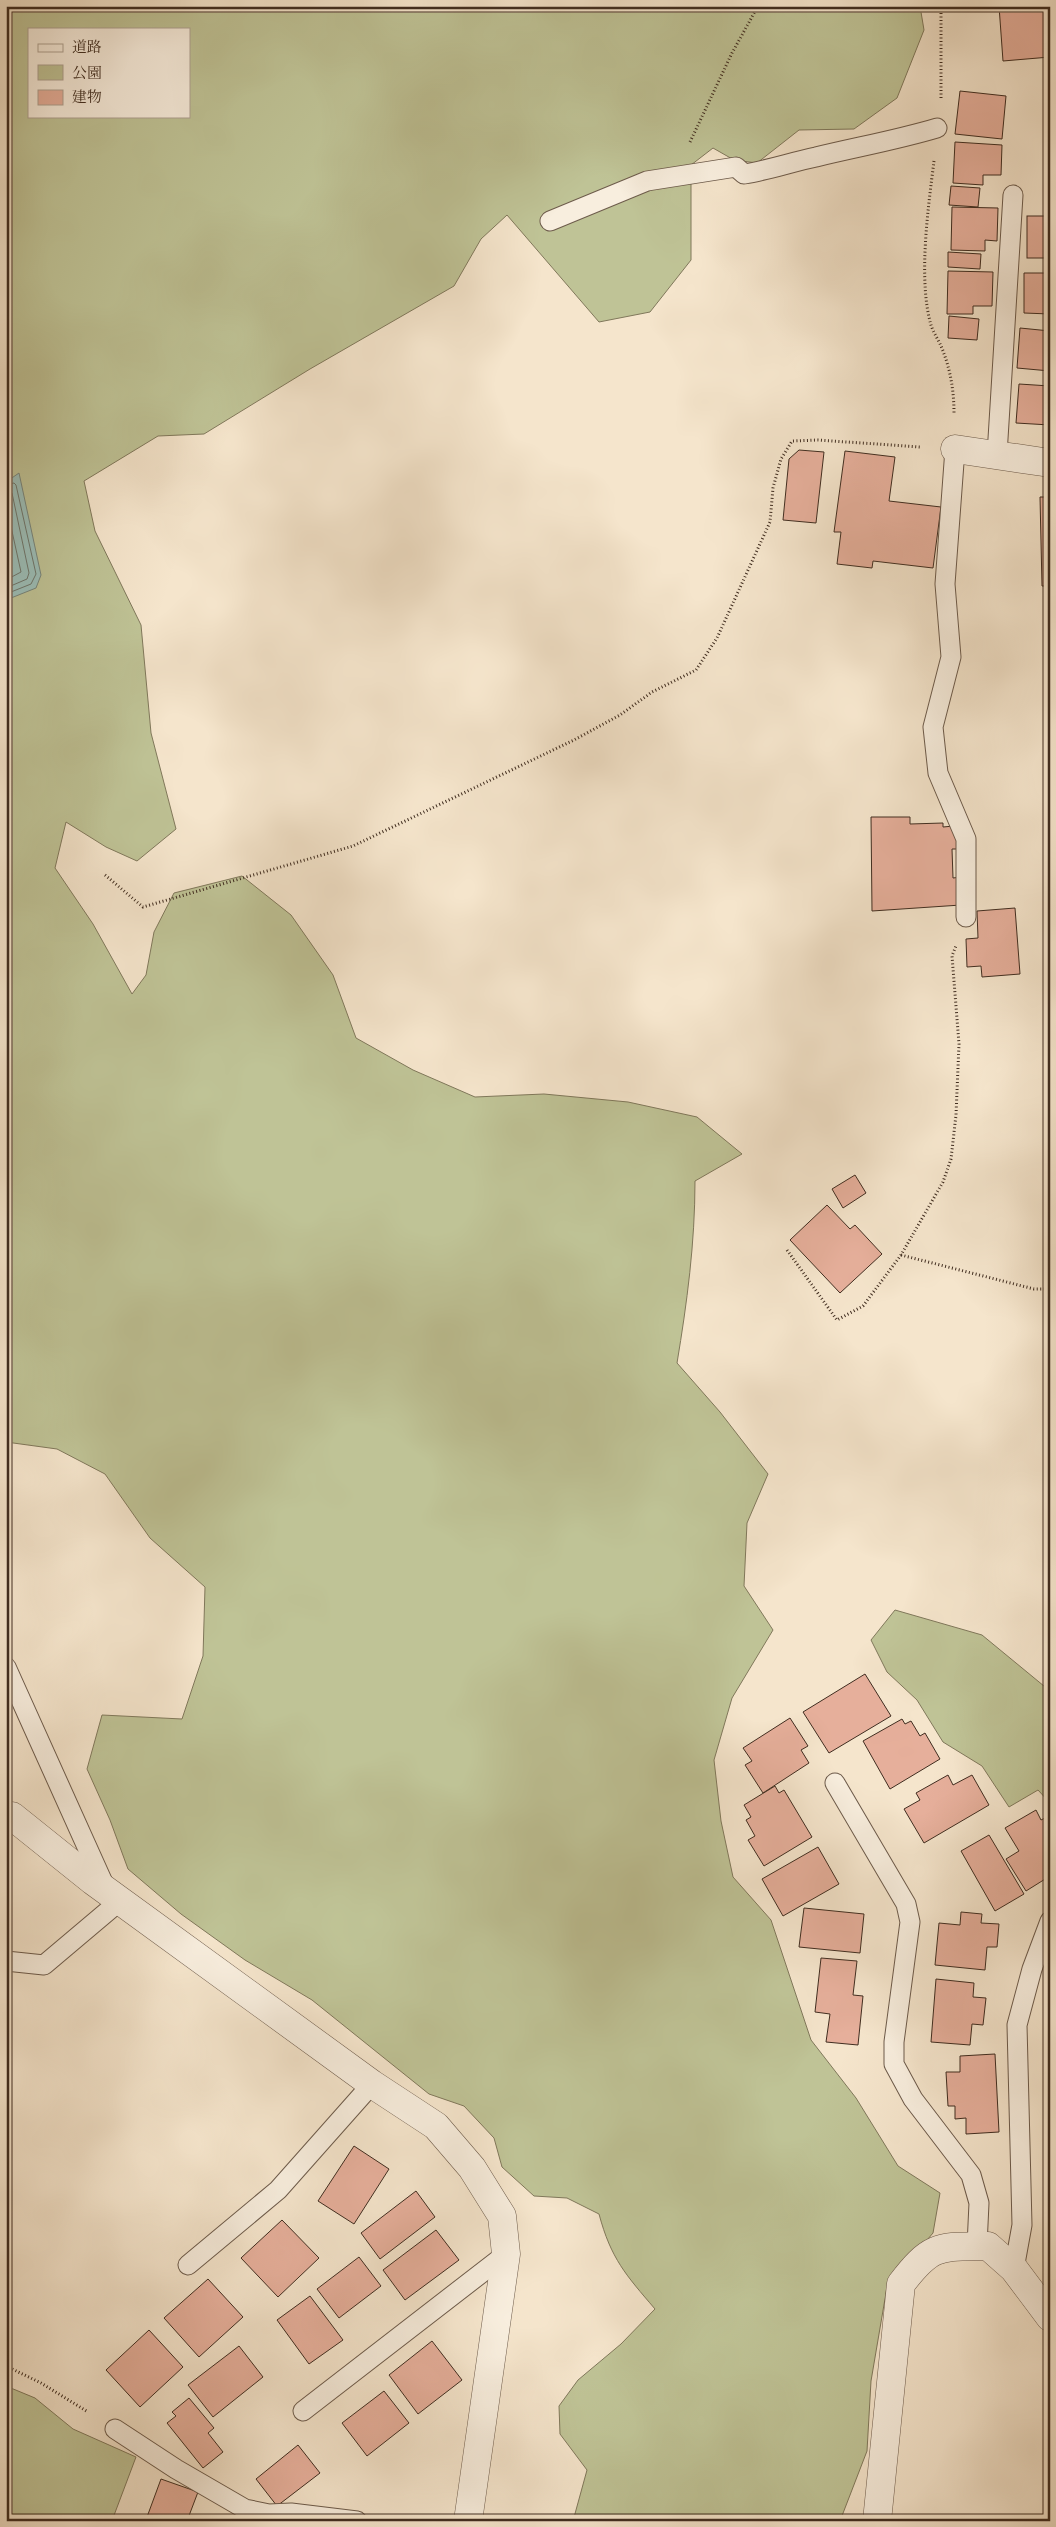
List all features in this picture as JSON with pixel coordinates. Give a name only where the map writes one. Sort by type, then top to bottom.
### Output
[{"type":"street","points":[[955,449],[1050,463]]},
{"type":"street","points":[[12,1816],[113,1895],[372,2084],[436,2126],[472,2168],[502,2216],[506,2254],[468,2521]]},
{"type":"street","points":[[878,2521],[901,2284],[920,2259],[947,2246],[988,2246],[1014,2269],[1050,2317]]},
{"type":"lane","points":[[550,221],[646,181],[736,167],[744,174],[778,168],[815,157],[895,140],[937,128]]},
{"type":"lane","points":[[997,455],[1012,195]]},
{"type":"lane","points":[[955,449],[945,584],[951,657],[933,728],[938,773],[966,839],[966,917]]},
{"type":"lane","points":[[6,1667],[113,1895],[44,1966],[6,1960]]},
{"type":"lane","points":[[835,1783],[906,1904],[910,1922],[894,2042],[894,2064],[913,2099],[971,2175],[978,2203],[977,2246]]},
{"type":"lane","points":[[1014,2269],[1022,2225],[1017,2025],[1032,1968],[1050,1921]]},
{"type":"lane","points":[[188,2265],[278,2190],[372,2084]]},
{"type":"lane","points":[[303,2411],[506,2254]]},
{"type":"lane","points":[[115,2429],[176,2469],[245,2509],[269,2514],[291,2513],[357,2521]]},
{"type":"path","points":[[665,178],[696,132],[732,53],[758,6]]},
{"type":"path","points":[[105,875],[143,907],[353,846],[574,740],[620,716],[652,692],[696,670],[717,638],[770,522],[773,488],[781,459],[792,441],[818,440],[955,449],[954,398],[950,374],[941,346],[931,326],[927,301],[927,238],[942,90],[942,6]]},
{"type":"path","points":[[787,1250],[837,1320],[863,1306],[901,1255],[942,1182],[951,1159],[956,1115],[959,1044],[952,956],[966,917]]},
{"type":"path","points":[[901,1255],[1034,1289],[1050,1289]]},
{"type":"path","points":[[6,2366],[41,2383],[115,2429]]},
{"type":"green space","points":[[6,6],[920,6],[924,30],[897,98],[854,129],[799,130],[757,163],[734,160],[713,148],[691,165],[691,260],[650,312],[599,322],[507,215],[481,239],[454,286],[310,369],[204,434],[158,436],[84,481],[95,531],[141,625],[151,733],[176,829],[137,861],[106,847],[66,822],[55,868],[93,924],[132,994],[146,975],[154,932],[174,893],[242,876],[291,915],[333,975],[356,1038],[413,1070],[475,1097],[544,1094],[628,1102],[697,1117],[742,1154],[695,1181],[690,1273],[677,1363],[720,1412],[768,1474],[747,1523],[744,1586],[773,1630],[732,1698],[714,1760],[721,1821],[733,1877],[771,1920],[811,2040],[856,2098],[898,2166],[940,2193],[933,2233],[887,2287],[871,2381],[867,2451],[840,2521],[573,2521],[587,2470],[560,2434],[559,2406],[578,2380],[621,2344],[655,2309],[614,2255],[599,2214],[567,2198],[534,2196],[502,2167],[494,2138],[464,2106],[429,2094],[312,2000],[245,1960],[181,1914],[128,1869],[110,1820],[87,1769],[102,1715],[182,1719],[203,1656],[205,1587],[150,1538],[105,1474],[57,1449],[6,1442]]},
{"type":"green space","points":[[895,1610],[982,1635],[1050,1691],[1050,1803],[1038,1790],[1009,1807],[982,1766],[943,1742],[917,1700],[887,1672],[871,1640]]},
{"type":"green space","points":[[6,2386],[35,2398],[73,2429],[136,2457],[113,2518],[118,2521],[6,2521]]},
{"type":"water","points":[[19,473],[41,575],[36,588],[6,600],[6,482]]},
{"type":"building","points":[[999,6],[1050,6],[1050,57],[1003,61]]},
{"type":"building","points":[[960,91],[1006,96],[1002,139],[955,134]]},
{"type":"building","points":[[955,142],[1002,145],[1001,175],[983,175],[983,185],[953,183]]},
{"type":"building","points":[[951,186],[980,188],[978,207],[949,205]]},
{"type":"building","points":[[952,207],[998,208],[997,241],[985,240],[985,251],[951,250]]},
{"type":"building","points":[[1027,216],[1050,216],[1050,258],[1027,258]]},
{"type":"building","points":[[948,252],[981,254],[980,269],[948,267]]},
{"type":"building","points":[[948,271],[993,272],[992,306],[973,306],[973,314],[947,314]]},
{"type":"building","points":[[1024,273],[1050,273],[1050,314],[1024,313]]},
{"type":"building","points":[[949,316],[979,319],[977,340],[948,338]]},
{"type":"building","points":[[1020,328],[1050,331],[1050,371],[1017,368]]},
{"type":"building","points":[[1019,384],[1050,386],[1050,425],[1016,423]]},
{"type":"building","points":[[799,450],[824,452],[816,523],[783,520],[789,459]]},
{"type":"building","points":[[845,451],[895,457],[889,501],[941,507],[933,568],[873,561],[872,568],[837,564],[841,532],[834,532]]},
{"type":"building","points":[[1045,491],[1050,491],[1050,586],[1042,586],[1040,497],[1045,497]]},
{"type":"building","points":[[871,817],[910,817],[910,824],[943,823],[943,827],[954,826],[959,849],[952,849],[953,878],[961,877],[961,905],[872,911]]},
{"type":"building","points":[[1015,908],[1020,974],[982,977],[981,966],[967,967],[966,939],[978,938],[977,911]]},
{"type":"building","points":[[855,1175],[866,1193],[843,1208],[832,1189]]},
{"type":"building","points":[[827,1205],[850,1229],[855,1225],[882,1254],[840,1293],[790,1240]]},
{"type":"building","points":[[865,1674],[891,1716],[829,1753],[803,1712]]},
{"type":"building","points":[[790,1718],[808,1746],[801,1750],[809,1763],[763,1793],[745,1765],[752,1761],[743,1748]]},
{"type":"building","points":[[902,1719],[905,1724],[911,1721],[920,1736],[925,1733],[940,1759],[890,1789],[863,1741]]},
{"type":"building","points":[[948,1775],[953,1785],[972,1775],[989,1805],[924,1843],[904,1809],[920,1800],[916,1793]]},
{"type":"building","points":[[775,1786],[779,1793],[784,1790],[812,1837],[764,1866],[748,1840],[755,1836],[746,1820],[751,1817],[744,1805]]},
{"type":"building","points":[[1036,1810],[1041,1820],[1047,1817],[1050,1821],[1050,1876],[1026,1891],[1006,1859],[1019,1851],[1005,1828]]},
{"type":"building","points":[[989,1835],[1024,1894],[995,1911],[961,1851]]},
{"type":"building","points":[[818,1847],[839,1884],[783,1916],[762,1879]]},
{"type":"building","points":[[804,1908],[864,1914],[860,1953],[799,1947]]},
{"type":"building","points":[[961,1912],[982,1914],[981,1923],[999,1924],[997,1947],[987,1947],[985,1970],[935,1965],[939,1923],[960,1925]]},
{"type":"building","points":[[821,1958],[857,1961],[853,1995],[863,1996],[858,2045],[826,2042],[830,2014],[815,2012]]},
{"type":"building","points":[[936,1979],[974,1983],[973,1997],[986,1998],[983,2025],[972,2024],[970,2045],[931,2042]]},
{"type":"building","points":[[995,2054],[999,2132],[966,2134],[966,2118],[955,2119],[955,2106],[948,2106],[946,2072],[960,2072],[960,2056]]},
{"type":"building","points":[[354,2146],[389,2169],[354,2224],[318,2201]]},
{"type":"building","points":[[416,2191],[435,2217],[380,2259],[361,2233]]},
{"type":"building","points":[[282,2220],[319,2258],[278,2297],[241,2258]]},
{"type":"building","points":[[436,2230],[459,2260],[405,2300],[383,2270]]},
{"type":"building","points":[[359,2257],[381,2286],[339,2318],[317,2289]]},
{"type":"building","points":[[208,2279],[243,2317],[199,2357],[164,2318]]},
{"type":"building","points":[[310,2296],[343,2340],[309,2364],[277,2320]]},
{"type":"building","points":[[149,2330],[183,2367],[140,2407],[106,2370]]},
{"type":"building","points":[[432,2341],[462,2380],[418,2414],[389,2375]]},
{"type":"building","points":[[239,2346],[263,2377],[213,2417],[188,2385]]},
{"type":"building","points":[[384,2391],[409,2423],[367,2456],[342,2423]]},
{"type":"building","points":[[189,2398],[214,2428],[208,2433],[223,2452],[203,2468],[167,2423],[176,2416],[172,2412]]},
{"type":"building","points":[[298,2445],[320,2473],[277,2506],[256,2479]]},
{"type":"building","points":[[161,2479],[198,2492],[187,2521],[157,2521],[147,2517]]}]
